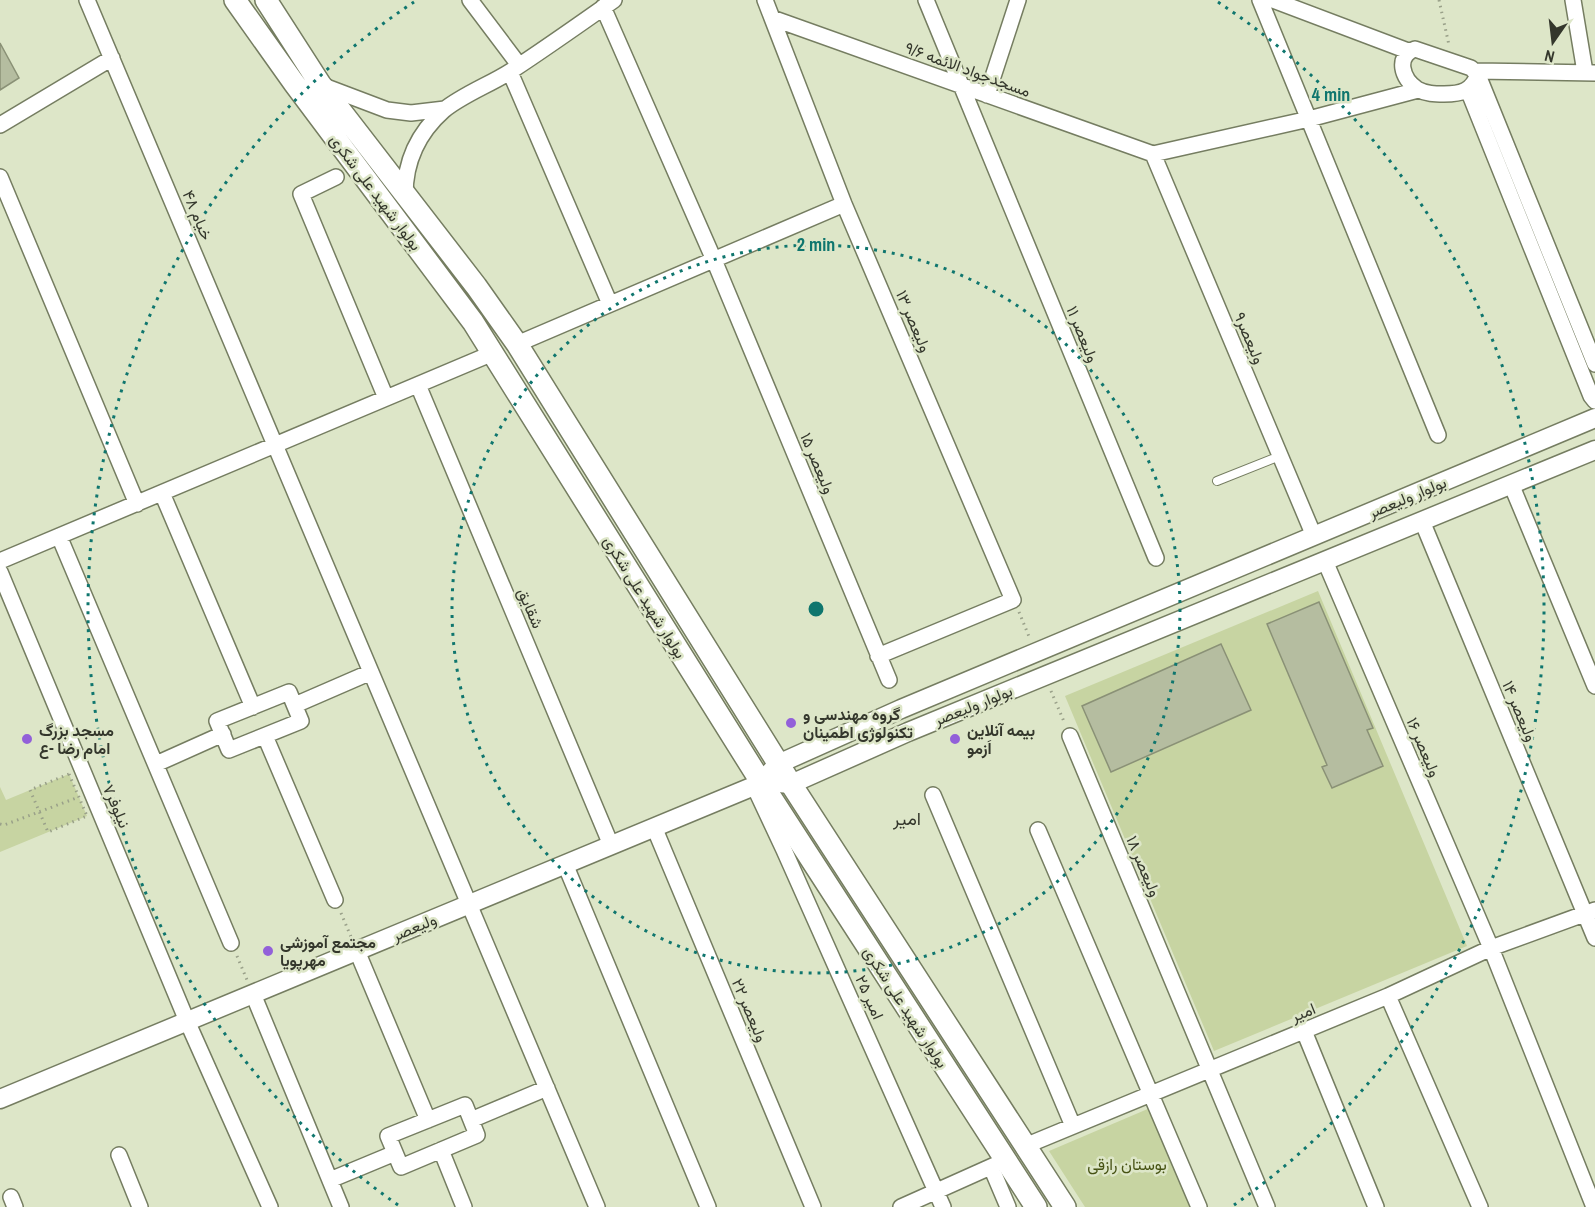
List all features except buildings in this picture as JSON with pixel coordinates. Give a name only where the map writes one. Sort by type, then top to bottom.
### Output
[{"type":"main road","name":"بولوار شهید علی شکری","points":[[235,0],[294,83],[473,321],[705,692],[757,784],[998,1164],[1036,1207]]},
{"type":"main road","name":"بولوار شهید علی شکری","points":[[266,0],[320,84],[476,286],[517,344],[778,764],[1065,1207]]},
{"type":"main road","points":[[705,692],[727,681]]},
{"type":"street","name":"خیام ۴۸","points":[[87,0],[597,1207]]},
{"type":"street","points":[[470,0],[515,68],[610,304]]},
{"type":"street","name":"ولیعصر ۱۳","points":[[765,0],[844,204],[1013,600]]},
{"type":"street","name":"ولیعصر ۱۱","points":[[926,0],[1156,558]]},
{"type":"street","points":[[987,95],[1018,0]]},
{"type":"street","points":[[1260,0],[1438,435]]},
{"type":"street","points":[[1273,0],[1408,51]]},
{"type":"street","points":[[1477,73],[1468,90],[1453,94],[1431,94],[1418,90],[1405,76],[1403,57],[1408,51],[1415,49],[1453,61],[1477,73],[1590,72],[1573,0]]},
{"type":"street","points":[[405,195],[405,176],[412,153],[423,132],[445,109],[515,68],[608,4]]},
{"type":"street","name":"ولیعصر ۱۵","points":[[608,4],[888,680]]},
{"type":"street","name":"مسجدجواد الائمه ۹/۶","points":[[772,18],[1153,154]]},
{"type":"street","points":[[0,125],[112,58]]},
{"type":"street","points":[[1477,73],[1595,364]]},
{"type":"street","points":[[320,84],[387,110],[411,113],[445,109]]},
{"type":"street","points":[[1153,154],[1309,119],[1418,90]]},
{"type":"street","points":[[1468,90],[1591,396],[1595,401]]},
{"type":"street","name":"ولیعصر۹","points":[[1153,154],[1314,536]]},
{"type":"street","points":[[0,177],[136,504]]},
{"type":"street","points":[[336,177],[301,195],[386,398]]},
{"type":"street","points":[[517,344],[844,204]]},
{"type":"street","points":[[0,561],[493,353]]},
{"type":"street","name":"شقایق","points":[[418,385],[611,845]]},
{"type":"street","name":"بولوار ولیعصر","points":[[757,784],[778,764],[901,709],[1595,418]]},
{"type":"street","name":"بولوار ولیعصر","points":[[757,784],[791,784],[908,732],[1595,450]]},
{"type":"street","points":[[1511,484],[1595,686]]},
{"type":"street","points":[[162,493],[253,707]]},
{"type":"street","name":"ولیعصر ۱۴","points":[[1422,521],[1590,912],[1595,938]]},
{"type":"street","points":[[59,536],[231,943]]},
{"type":"street","points":[[1314,536],[1324,561]]},
{"type":"street","name":"ولیعصر ۱۶","points":[[1324,561],[1491,948],[1594,1207]]},
{"type":"street","name":"نیلوفر۷","points":[[0,572],[187,1021],[270,1207]]},
{"type":"street","points":[[878,656],[1013,600]]},
{"type":"street","points":[[295,705],[371,672]]},
{"type":"street","points":[[289,692],[295,705],[301,721],[229,750],[217,721],[289,692]]},
{"type":"street","points":[[156,764],[223,734]]},
{"type":"street","points":[[265,736],[335,900]]},
{"type":"street","name":"ولیعصر ۱۸","points":[[1070,736],[1267,1207]]},
{"type":"street","name":"ولیعصر","points":[[0,1099],[757,784]]},
{"type":"street","name":"امیر ۲۵","points":[[757,784],[784,850],[944,1207]]},
{"type":"street","points":[[933,795],[1073,1126]]},
{"type":"street","name":"ولیعصر ۲۲","points":[[654,827],[813,1207]]},
{"type":"street","points":[[1038,830],[1199,1207]]},
{"type":"street","points":[[565,864],[708,1207]]},
{"type":"street","name":"امیر","points":[[1025,1146],[1388,996],[1491,948],[1590,912]]},
{"type":"street","points":[[357,951],[428,1120]]},
{"type":"street","points":[[253,994],[341,1207]]},
{"type":"street","points":[[1388,996],[1480,1207]]},
{"type":"street","points":[[1304,1031],[1376,1207]]},
{"type":"street","points":[[471,1120],[547,1088]]},
{"type":"street","points":[[465,1105],[471,1120],[477,1136],[401,1167],[388,1136],[465,1105]]},
{"type":"street","points":[[441,1150],[464,1207]]},
{"type":"street","points":[[330,1180],[395,1153]]},
{"type":"street","points":[[119,1155],[140,1207]]},
{"type":"street","points":[[901,1207],[998,1164],[1008,1207]]},
{"type":"lane","points":[[1217,481],[1280,456]]},
{"type":"path","points":[[1439,0],[1453,61]]},
{"type":"path","points":[[1013,600],[1036,652]]},
{"type":"path","points":[[1045,676],[1070,736]]},
{"type":"path","points":[[69,774],[87,816],[48,832],[39,812],[30,790],[69,774]]},
{"type":"path","points":[[0,824],[4,825],[79,797]]},
{"type":"path","points":[[335,900],[357,951]]},
{"type":"path","points":[[231,943],[253,994]]},
{"type":"green space","points":[[1318,591],[1467,946],[1214,1051],[1065,696]]},
{"type":"green space","points":[[69,774],[87,816],[0,852],[0,787],[6,800]]},
{"type":"green space","name":"بوستان رازقی","points":[[1150,1108],[1192,1207],[1085,1207],[1049,1151]]},
{"type":"place","name":"گروه مهندسی و تکنولوژی اطمینان","points":[[791,723]]},
{"type":"place","name":"مسجد بزرگ امام رضا -ع","points":[[27,739]]},
{"type":"place","name":"بیمه آنلاین اَزمو","points":[[955,739]]},
{"type":"place","name":"مجتمع آموزشی مهرپویا","points":[[268,951]]},
{"type":"district","name":"امیر","points":[[907,818]]}]
